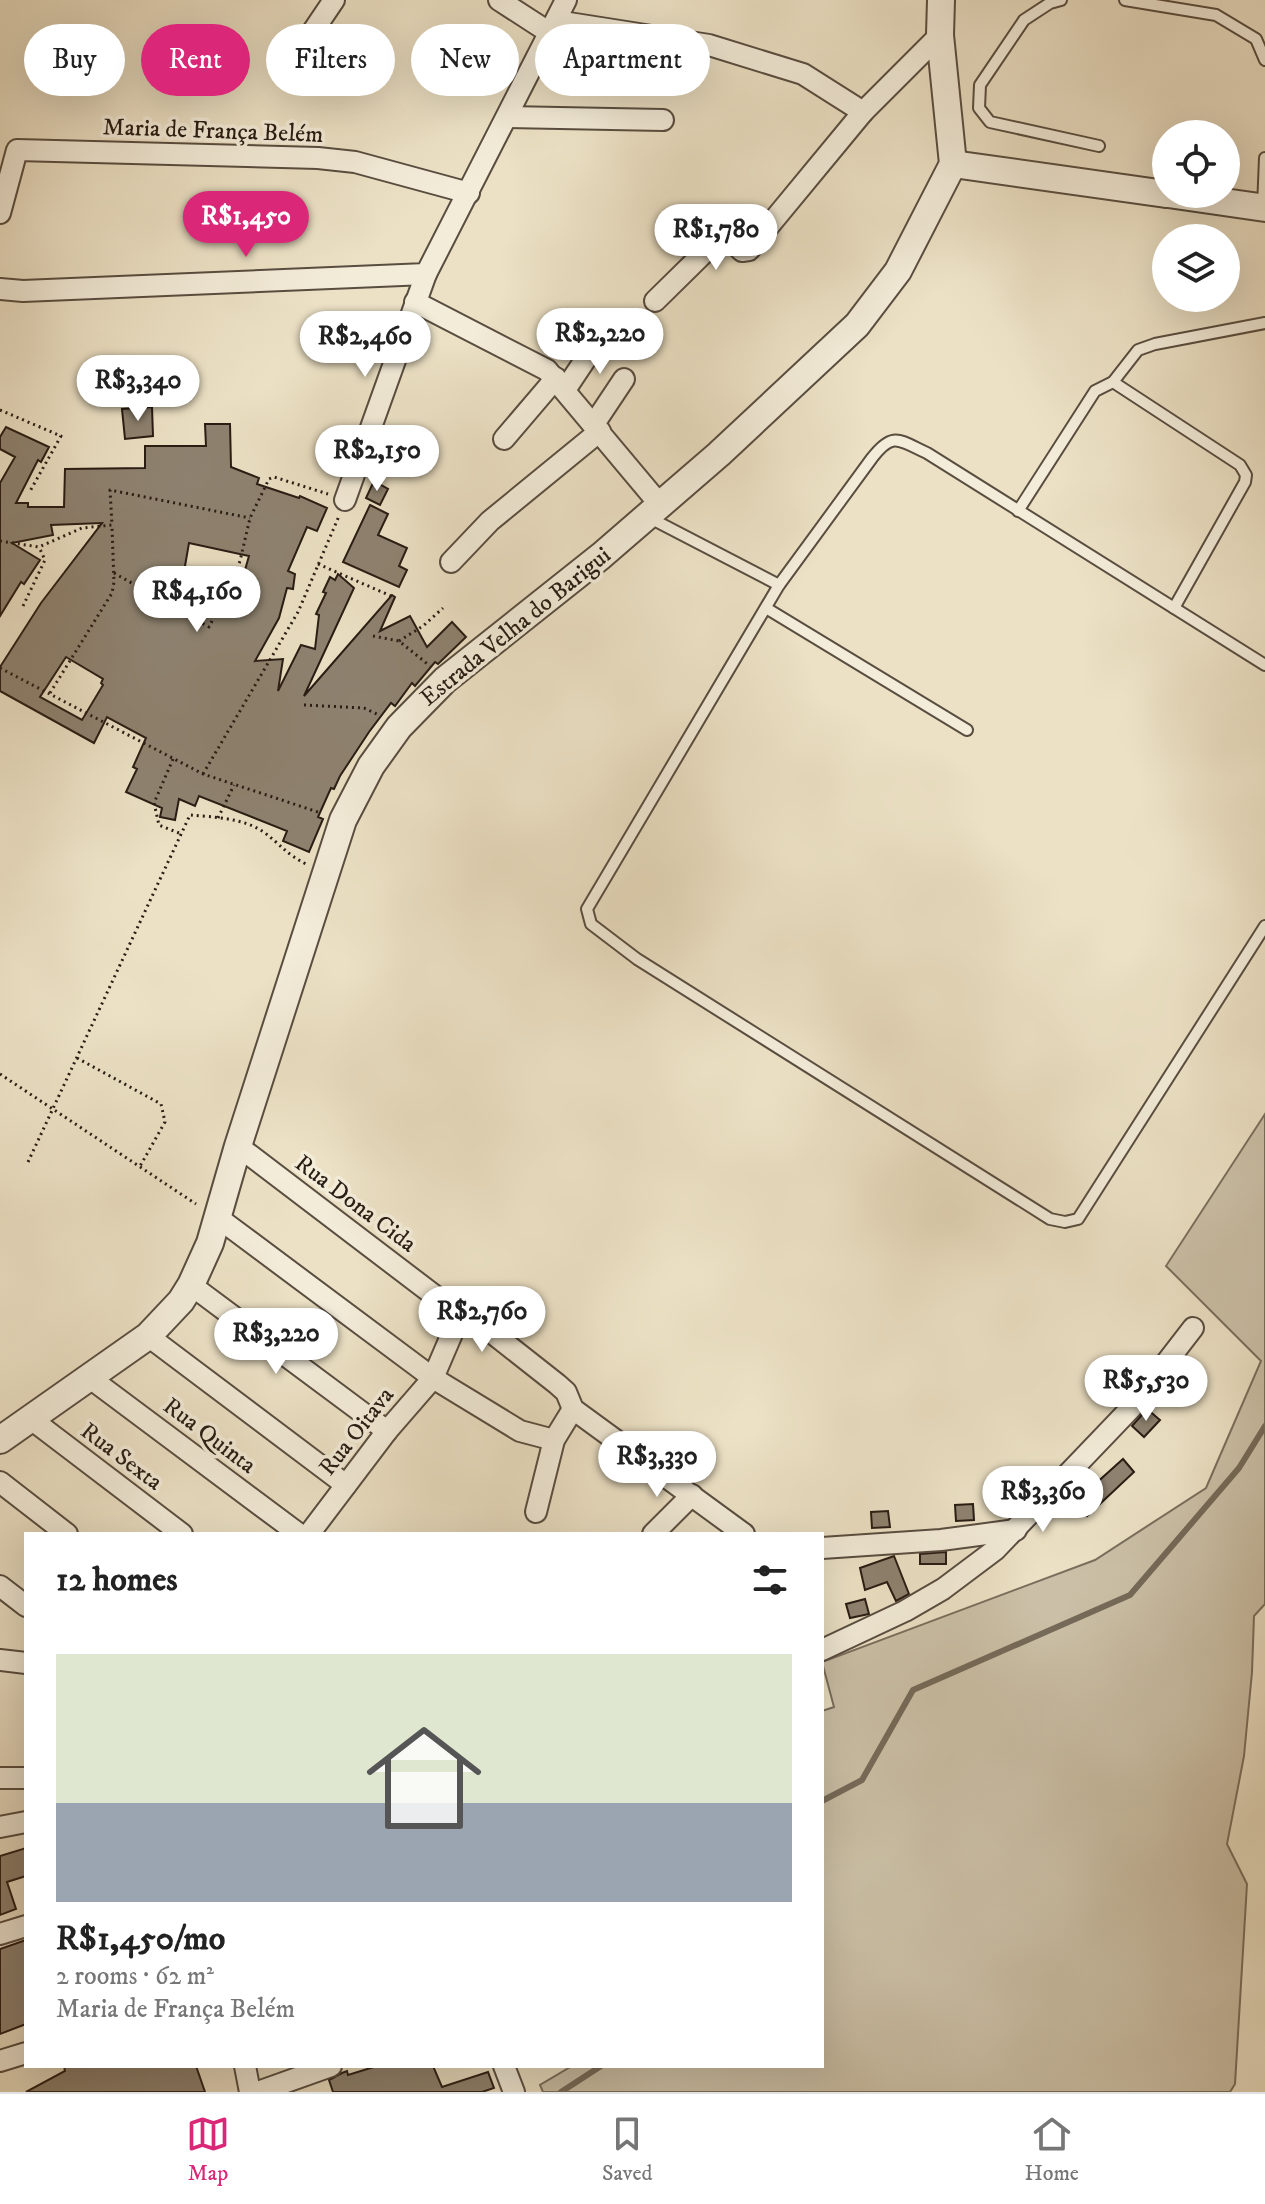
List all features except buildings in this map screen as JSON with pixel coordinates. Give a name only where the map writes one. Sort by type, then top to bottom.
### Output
[{"type":"street","points":[[318,24],[334,0]]},
{"type":"street","points":[[499,0],[547,24]]},
{"type":"street","points":[[554,24],[566,0]]},
{"type":"street","points":[[941,0],[940,35],[953,164],[1152,192]]},
{"type":"street","points":[[655,301],[716,241],[723,238],[732,241],[742,251],[749,250],[863,112],[940,35]]},
{"type":"street","points":[[710,45],[803,74],[863,112]]},
{"type":"street","points":[[345,500],[426,274],[535,63]]},
{"type":"street","points":[[508,117],[663,120]]},
{"type":"street","name":"Maria de França Belém","points":[[0,213],[17,150],[330,159],[355,162],[469,193]]},
{"type":"street","name":"Estrada Velha do Barigui","points":[[0,1440],[148,1336],[174,1310],[191,1285],[210,1243],[343,820],[371,766],[399,727],[445,680],[655,511],[857,325],[898,271],[953,164]]},
{"type":"street","points":[[1240,205],[1264,208]]},
{"type":"street","points":[[0,289],[23,291],[426,274]]},
{"type":"street","points":[[415,302],[536,363],[561,384],[597,428],[655,511]]},
{"type":"street","points":[[504,439],[561,384],[599,339]]},
{"type":"street","points":[[451,562],[499,514],[597,428],[624,379]]},
{"type":"street","name":"Rua Dona Cida","points":[[238,1146],[460,1315],[491,1332],[557,1384],[572,1401],[573,1409],[741,1532]]},
{"type":"street","points":[[217,1217],[433,1378],[520,1431],[554,1440]]},
{"type":"street","points":[[191,1285],[387,1431]]},
{"type":"street","name":"Rua Oitava","points":[[311,1532],[387,1431],[433,1378],[460,1315]]},
{"type":"street","points":[[824,1649],[905,1611],[975,1567],[1016,1530],[1132,1407],[1193,1328]]},
{"type":"street","points":[[148,1336],[346,1485]]},
{"type":"street","name":"Rua Quinta","points":[[90,1378],[296,1532]]},
{"type":"street","points":[[536,1512],[554,1440],[573,1409]]},
{"type":"street","name":"Rua Sexta","points":[[31,1419],[179,1532]]},
{"type":"street","points":[[0,1482],[64,1532]]},
{"type":"street","points":[[655,1532],[692,1495]]},
{"type":"street","points":[[824,1548],[941,1540],[1016,1530]]},
{"type":"street","points":[[0,1586],[24,1604]]},
{"type":"street","points":[[0,1660],[24,1663]]},
{"type":"street","points":[[0,1778],[24,1778]]},
{"type":"street","points":[[0,1827],[24,1822]]},
{"type":"street","points":[[0,1934],[24,1927]]},
{"type":"street","points":[[0,2061],[24,2054]]},
{"type":"street","points":[[245,2068],[250,2092]]},
{"type":"street","points":[[258,2092],[325,2068]]},
{"type":"street","points":[[505,2068],[514,2092]]},
{"type":"lane","points":[[1061,0],[1050,3],[1024,20],[980,85],[979,108],[990,122],[1099,146]]},
{"type":"lane","points":[[1125,0],[1216,15],[1256,39],[1265,60]]},
{"type":"lane","points":[[1264,208],[1265,158]]},
{"type":"lane","points":[[1018,511],[1095,391],[1113,382],[1138,350],[1265,323]]},
{"type":"lane","points":[[1113,382],[1240,465],[1246,475],[1245,482],[1174,608]]},
{"type":"lane","points":[[1265,665],[927,453],[898,440],[890,440],[883,443],[779,585],[587,909],[591,924],[637,959],[1050,1219],[1065,1222],[1078,1219],[1265,926]]},
{"type":"lane","points":[[655,511],[779,585]]},
{"type":"lane","points":[[766,608],[967,730]]},
{"type":"path","points":[[0,410],[61,436],[29,493]]},
{"type":"path","points":[[114,573],[209,627],[240,561],[250,518],[269,479],[274,477],[345,500],[298,612],[203,774]]},
{"type":"path","points":[[50,693],[112,593],[110,490],[250,518]]},
{"type":"path","points":[[0,541],[39,547],[82,528],[112,525]]},
{"type":"path","points":[[23,606],[45,560],[39,547]]},
{"type":"path","points":[[318,564],[391,596]]},
{"type":"path","points":[[399,641],[423,626],[443,608]]},
{"type":"path","points":[[373,636],[399,641],[445,680]]},
{"type":"path","points":[[0,668],[203,774],[343,820]]},
{"type":"path","points":[[304,705],[364,708],[399,727]]},
{"type":"path","points":[[173,759],[154,803],[159,825],[180,833]]},
{"type":"path","points":[[218,818],[234,785]]},
{"type":"path","points":[[28,1162],[190,815],[257,828],[292,857],[325,873]]},
{"type":"path","points":[[77,1058],[161,1104],[165,1122],[139,1168]]},
{"type":"path","points":[[0,1074],[217,1217]]},
{"type":"shaded area","points":[[1265,1114],[1265,1604],[1254,1616],[1244,1756],[1227,1844],[1247,1884],[1235,2084],[1230,2092],[543,2092],[540,2085],[569,2068],[824,2068],[824,1710],[834,1707],[824,1661],[1095,1560],[1206,1488],[1261,1361],[1166,1266]]},
{"type":"waterway","points":[[824,1800],[862,1780],[913,1690],[1130,1595],[1239,1468],[1265,1426]]},
{"type":"waterway","points":[[561,2092],[598,2068]]}]
